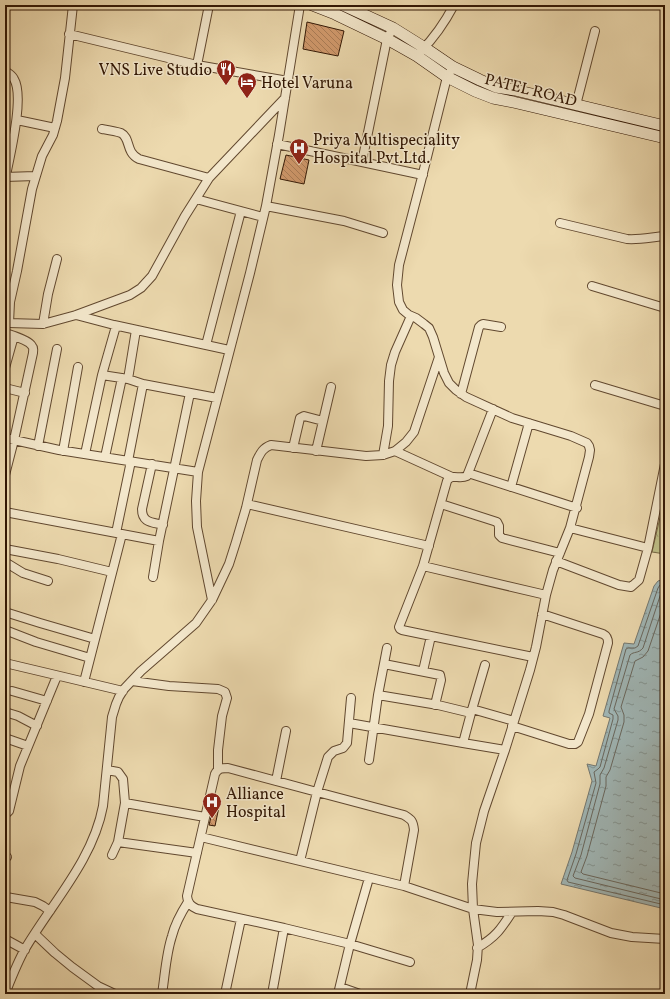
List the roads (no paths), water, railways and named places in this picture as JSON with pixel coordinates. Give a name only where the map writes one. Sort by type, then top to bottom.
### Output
[{"type":"street","points":[[73,5],[65,78],[57,121],[53,135],[42,156],[35,176],[7,323],[43,324],[76,315],[130,295],[141,288],[152,276],[185,216],[209,178],[285,98]]},
{"type":"street","points":[[197,65],[209,5]]},
{"type":"street","points":[[212,600],[197,527],[196,501],[198,472],[266,206],[300,5]]},
{"type":"street","name":"PATEL ROAD","points":[[312,5],[335,14],[387,39],[417,56],[447,77],[493,98],[665,138]]},
{"type":"street","name":"PATEL ROAD","points":[[343,5],[393,28],[453,67],[496,87],[665,126]]},
{"type":"street","points":[[417,56],[431,42],[445,23],[454,5]]},
{"type":"street","points":[[362,162],[387,39],[393,28]]},
{"type":"street","points":[[576,105],[595,31]]},
{"type":"street","points":[[69,34],[197,65],[288,81]]},
{"type":"street","points":[[453,67],[447,77],[400,265],[397,285],[399,302],[403,310],[429,328],[444,373],[450,383],[461,394],[512,418],[571,436],[587,443],[590,450],[590,457],[577,508],[556,561],[546,596],[533,657],[505,750],[484,811],[476,844],[472,884],[477,960],[470,994]]},
{"type":"street","points":[[5,71],[10,74],[16,84],[17,120],[5,178],[35,176]]},
{"type":"street","points":[[493,98],[496,87]]},
{"type":"street","points":[[17,120],[55,128]]},
{"type":"street","points":[[102,129],[122,133],[127,139],[132,154],[139,159],[209,178]]},
{"type":"street","points":[[277,144],[423,175]]},
{"type":"street","points":[[196,199],[263,217]]},
{"type":"street","points":[[266,206],[344,221],[383,233]]},
{"type":"street","points":[[206,345],[241,211]]},
{"type":"street","points":[[560,223],[627,239],[665,236]]},
{"type":"street","points":[[43,324],[48,294],[57,259]]},
{"type":"street","points":[[592,286],[665,308]]},
{"type":"street","points":[[76,315],[116,326],[229,350]]},
{"type":"street","points":[[384,455],[388,426],[388,381],[391,365],[394,352],[411,316]]},
{"type":"street","points":[[461,394],[479,327],[483,324],[501,327]]},
{"type":"street","points":[[85,454],[102,375],[116,326]]},
{"type":"street","points":[[105,457],[136,330]]},
{"type":"street","points":[[5,333],[28,342],[33,348],[14,440],[5,475]]},
{"type":"street","points":[[5,368],[14,336]]},
{"type":"street","points":[[38,446],[57,349]]},
{"type":"street","points":[[5,994],[25,950],[77,869],[96,833],[103,806],[112,717],[116,704],[123,691],[141,671],[196,623],[212,600],[229,564],[247,504],[257,460],[264,448],[271,445],[366,456],[384,455],[395,450],[406,442],[414,432],[439,357]]},
{"type":"street","points":[[63,451],[78,367]]},
{"type":"street","points":[[102,375],[217,398]]},
{"type":"street","points":[[84,682],[112,572],[143,384]]},
{"type":"street","points":[[595,385],[665,406]]},
{"type":"street","points":[[316,451],[331,387]]},
{"type":"street","points":[[5,388],[24,393]]},
{"type":"street","points":[[154,577],[159,541],[190,393]]},
{"type":"street","points":[[395,450],[452,477],[462,478],[467,476],[493,409]]},
{"type":"street","points":[[293,448],[300,418],[304,416],[323,421]]},
{"type":"street","points":[[512,487],[529,423]]},
{"type":"street","points":[[5,438],[63,451],[198,472]]},
{"type":"street","points":[[152,464],[142,515],[143,518],[147,520],[163,524]]},
{"type":"street","points":[[556,561],[619,585],[631,587],[639,580],[648,548],[665,464]]},
{"type":"street","points":[[468,473],[577,508]]},
{"type":"street","points":[[452,477],[449,478],[423,566],[399,627],[402,630],[533,657]]},
{"type":"street","points":[[247,504],[429,546]]},
{"type":"street","points":[[441,504],[498,522],[499,535],[502,538],[560,553]]},
{"type":"street","points":[[5,512],[159,541]]},
{"type":"street","points":[[570,528],[648,548]]},
{"type":"street","points":[[5,549],[112,572]]},
{"type":"street","points":[[5,562],[23,573],[48,581]]},
{"type":"street","points":[[423,566],[546,596]]},
{"type":"street","points":[[5,612],[40,624],[95,639]]},
{"type":"street","points":[[378,695],[471,711],[513,724],[564,743],[574,744],[578,742],[589,714],[608,639],[607,636],[603,634],[542,614]]},
{"type":"street","points":[[5,630],[36,642],[90,658]]},
{"type":"street","points":[[423,671],[431,636]]},
{"type":"street","points":[[369,760],[378,695],[387,648]]},
{"type":"street","points":[[5,663],[123,691]]},
{"type":"street","points":[[384,664],[438,674],[441,676],[435,705]]},
{"type":"street","points":[[463,743],[485,665]]},
{"type":"street","points":[[5,813],[9,811],[20,766],[57,676]]},
{"type":"street","points":[[132,681],[169,686],[218,689],[225,692],[227,698],[222,716],[218,750],[218,770],[215,774],[187,896],[188,902],[197,909],[350,944],[410,962]]},
{"type":"street","points":[[12,691],[47,701]]},
{"type":"street","points":[[300,861],[317,792],[328,757],[346,745],[351,698]]},
{"type":"street","points":[[5,712],[18,716],[37,726]]},
{"type":"street","points":[[349,723],[505,750]]},
{"type":"street","points":[[276,781],[286,731]]},
{"type":"street","points":[[5,738],[28,746]]},
{"type":"street","points":[[218,770],[228,768],[404,815],[411,819],[414,824],[414,830],[404,886]]},
{"type":"street","points":[[107,770],[118,772],[122,779],[125,803],[118,842],[112,855]]},
{"type":"street","points":[[125,803],[205,817]]},
{"type":"street","points":[[201,837],[404,886],[473,909],[497,912],[553,912],[611,933],[632,937],[665,940]]},
{"type":"street","points":[[118,842],[197,853]]},
{"type":"street","points":[[360,994],[339,991],[350,944],[369,878]]},
{"type":"street","points":[[6,898],[35,902],[50,910]]},
{"type":"street","points":[[162,994],[168,948],[175,926],[188,902]]},
{"type":"street","points":[[477,948],[493,938],[512,912]]},
{"type":"street","points":[[225,994],[241,919]]},
{"type":"street","points":[[272,994],[284,928]]},
{"type":"street","points":[[35,934],[55,954],[72,967],[98,986],[116,994]]},
{"type":"street","points":[[5,939],[25,950]]},
{"type":"water","points":[[665,579],[665,909],[561,884],[572,852],[592,781],[587,764],[596,766],[610,718],[603,716],[624,643],[634,644],[654,586],[658,581]]},
{"type":"place","name":"VNS Live Studio","points":[[226,86]]},
{"type":"place","name":"Hotel Varuna","points":[[247,99]]},
{"type":"place","name":"Priya Multispeciality Hospital Pvt.Ltd.","points":[[299,165]]},
{"type":"place","name":"Alliance Hospital","points":[[212,819]]}]
